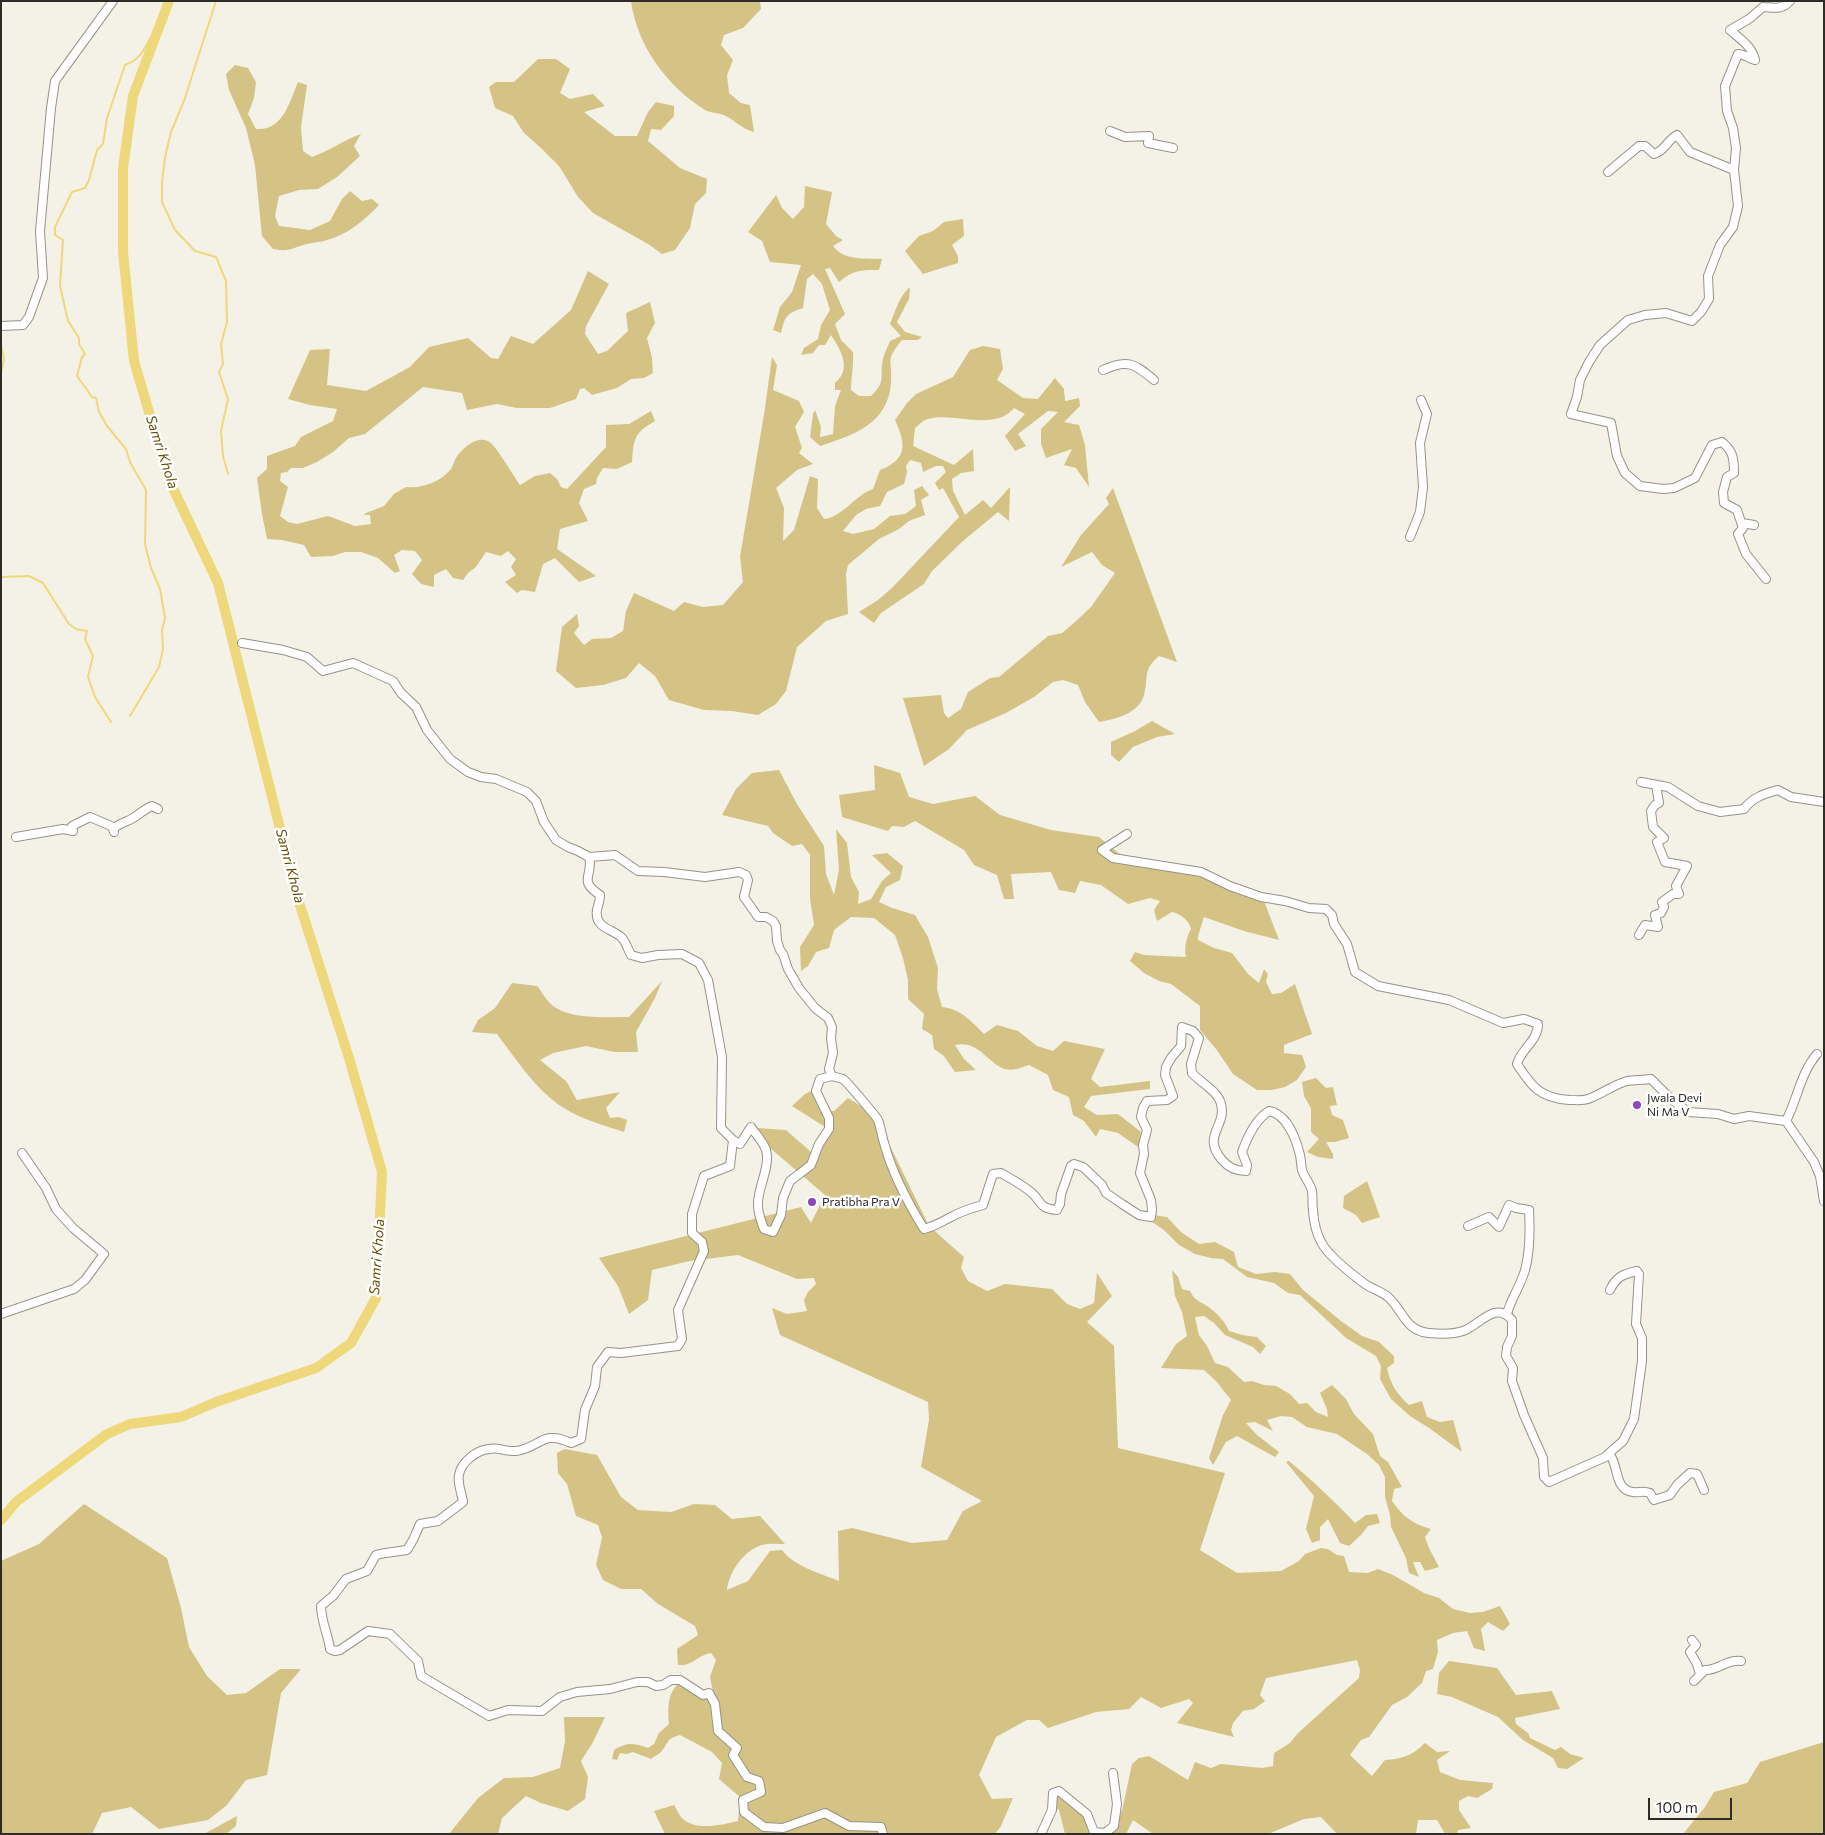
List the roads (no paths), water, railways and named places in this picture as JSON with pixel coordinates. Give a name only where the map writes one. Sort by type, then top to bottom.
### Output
[{"type":"street","points":[[1,326],[23,325],[29,317],[43,278],[40,231],[50,108],[55,82],[112,1]]},
{"type":"street","points":[[1766,579],[1746,554],[1738,534],[1743,528],[1737,510],[1724,504],[1723,492],[1727,478],[1734,473],[1734,458],[1731,449],[1722,442],[1712,446],[1695,478],[1674,488],[1663,489],[1640,486],[1625,473],[1617,456],[1611,424],[1571,414],[1580,380],[1589,362],[1600,345],[1628,320],[1645,315],[1666,313],[1692,321],[1701,312],[1709,299],[1708,276],[1720,245],[1733,227],[1738,206],[1734,170],[1736,148],[1733,128],[1727,111],[1725,86],[1738,54],[1744,54],[1756,60],[1749,46],[1730,30],[1750,19],[1763,6],[1777,9],[1785,7],[1790,1]]},
{"type":"street","points":[[1110,131],[1126,137],[1149,136],[1148,143],[1173,148]]},
{"type":"street","points":[[1608,172],[1639,146],[1644,146],[1656,154],[1662,150],[1673,136],[1677,135],[1690,152],[1715,164],[1734,170]]},
{"type":"street","points":[[1103,370],[1121,363],[1131,363],[1154,380]]},
{"type":"street","points":[[1410,537],[1420,512],[1423,487],[1420,443],[1427,414],[1421,400]]},
{"type":"street","points":[[1742,523],[1754,525]]},
{"type":"street","points":[[242,643],[283,650],[307,657],[322,671],[353,663],[393,681],[401,693],[416,707],[427,730],[450,759],[468,772],[481,777],[496,779],[526,792],[536,801],[544,822],[556,840],[568,847],[589,856],[615,854],[638,871],[705,877],[740,872],[746,875],[748,880],[744,897],[758,917],[773,921],[776,926],[780,950],[799,988],[815,1008],[828,1018],[832,1027],[833,1053],[829,1069],[832,1076]]},
{"type":"street","points":[[1641,782],[1668,787],[1698,806],[1720,812],[1744,808],[1758,796],[1778,790],[1790,798],[1824,802]]},
{"type":"street","points":[[1638,935],[1645,925],[1658,927],[1655,915],[1662,914],[1664,907],[1662,902],[1672,894],[1679,894],[1676,886],[1687,866],[1665,862],[1656,842],[1664,838],[1654,827],[1651,811],[1659,803],[1656,785]]},
{"type":"street","points":[[16,837],[63,829],[74,831],[72,826],[90,817],[112,826],[113,831],[119,823],[128,821],[142,810],[152,806],[158,809]]},
{"type":"street","points":[[1127,834],[1102,850],[1113,858],[1201,872],[1230,886],[1261,897],[1309,908],[1326,909],[1332,915],[1334,924],[1347,944],[1355,972],[1378,986],[1449,1000],[1503,1023],[1524,1019],[1538,1024],[1538,1032],[1519,1055],[1517,1064],[1526,1078],[1544,1096],[1556,1099],[1585,1100],[1600,1094],[1612,1086],[1628,1081],[1650,1079],[1688,1112],[1718,1114],[1734,1119],[1749,1116],[1786,1121],[1814,1162],[1820,1176],[1824,1201]]},
{"type":"street","points":[[589,856],[591,864],[587,880],[589,886],[600,895],[600,904],[597,910],[598,918],[604,928],[621,936],[631,955],[642,958],[658,954],[682,954],[699,963],[708,980],[722,1057],[720,1128],[740,1144],[751,1127],[767,1152],[758,1210],[764,1229],[773,1232],[781,1216],[783,1198],[790,1181],[811,1165],[819,1144],[829,1129],[829,1118],[816,1091],[820,1079],[832,1076],[843,1080],[878,1118],[885,1147],[894,1171],[909,1205],[924,1229],[937,1226],[953,1216],[983,1205],[993,1174],[1001,1173],[1033,1194],[1038,1203],[1047,1209],[1057,1210],[1071,1166],[1074,1164],[1083,1167],[1102,1185],[1106,1193],[1140,1215],[1151,1218],[1151,1200],[1140,1173],[1146,1130],[1141,1117],[1147,1101],[1167,1100],[1173,1096],[1166,1074],[1166,1067],[1181,1046],[1182,1027],[1193,1031],[1199,1038],[1191,1064],[1192,1073],[1213,1091],[1221,1103],[1222,1113],[1213,1140],[1214,1151],[1225,1164],[1238,1171],[1246,1172],[1247,1165],[1242,1152],[1245,1144],[1263,1115],[1269,1110],[1275,1112],[1285,1122],[1300,1154],[1302,1170],[1312,1191],[1313,1220],[1318,1238],[1329,1254],[1346,1269],[1389,1298],[1408,1324],[1428,1333],[1456,1333],[1466,1330],[1483,1318],[1496,1312],[1507,1314],[1512,1320],[1512,1336],[1507,1347],[1506,1356],[1513,1368],[1512,1381],[1524,1415],[1543,1458],[1544,1477],[1549,1482],[1608,1455],[1623,1441],[1634,1418],[1642,1361],[1642,1338],[1636,1324],[1639,1274],[1637,1271],[1620,1276],[1610,1290]]},
{"type":"street","points":[[1786,1121],[1792,1109],[1802,1075],[1808,1064],[1817,1054]]},
{"type":"street","points":[[733,1140],[730,1166],[704,1176],[692,1214],[692,1233],[702,1242],[704,1251],[678,1310],[682,1339],[678,1346],[620,1353],[608,1352],[597,1368],[595,1386],[586,1410],[581,1439],[571,1443],[553,1437],[516,1451],[489,1449],[481,1451],[465,1461],[458,1475],[463,1502],[438,1521],[420,1524],[407,1550],[376,1554],[366,1571],[346,1579],[333,1596],[321,1606],[321,1617],[328,1636],[330,1649],[340,1650],[368,1631],[390,1634],[418,1661],[421,1676],[489,1716],[508,1710],[542,1711],[560,1697],[577,1692],[610,1689],[637,1682],[648,1682],[656,1686],[663,1686],[671,1680],[680,1680],[702,1695],[709,1693],[715,1704],[718,1731],[737,1748],[733,1755],[747,1776],[759,1781],[761,1792],[743,1800],[744,1812],[764,1827],[783,1828],[825,1813],[849,1826],[882,1827],[883,1834]]},
{"type":"street","points":[[1,1314],[74,1289],[86,1280],[104,1254],[73,1228],[56,1209],[46,1188],[22,1153]]},
{"type":"street","points":[[1468,1226],[1489,1217],[1500,1227],[1509,1205],[1529,1210],[1530,1225],[1526,1266],[1507,1314]]},
{"type":"street","points":[[1608,1455],[1612,1457],[1616,1466],[1617,1477],[1623,1487],[1633,1492],[1642,1490],[1650,1493],[1654,1500],[1670,1494],[1690,1473],[1697,1474],[1704,1490]]},
{"type":"street","points":[[1692,1640],[1696,1645],[1690,1652],[1700,1674]]},
{"type":"street","points":[[1694,1681],[1705,1670],[1711,1670],[1736,1660],[1740,1661]]},
{"type":"street","points":[[1041,1834],[1052,1810],[1053,1793],[1059,1791],[1086,1814],[1094,1832],[1105,1833],[1114,1826],[1118,1804],[1113,1773]]},
{"type":"waterway","name":"Samri Khola","points":[[1,1520],[16,1502],[107,1434],[130,1424],[181,1417],[216,1402],[316,1368],[351,1343],[376,1298],[382,1172],[349,1058],[297,896],[218,583],[169,480],[134,361],[123,252],[123,168],[133,96],[169,1]]},
{"type":"waterway","points":[[216,1],[184,101],[171,132],[165,157],[162,202],[175,230],[195,251],[216,257],[226,281],[227,322],[221,344],[223,364],[219,372],[228,399],[221,431],[223,456],[228,474]]},
{"type":"waterway","points":[[130,716],[159,667],[163,649],[162,630],[165,618],[160,589],[151,568],[145,544],[146,490],[130,462],[126,449],[107,426],[99,412],[96,398],[92,397],[77,376],[82,357],[85,354],[79,344],[79,338],[68,321],[60,286],[63,240],[55,235],[55,227],[72,192],[85,188],[89,180],[97,150],[103,144],[107,118],[125,65],[138,57],[158,31]]},
{"type":"waterway","points":[[1,346],[4,359],[1,373]]},
{"type":"waterway","points":[[1,577],[29,576],[43,583],[69,624],[76,629],[87,631],[85,639],[93,656],[88,677],[95,697],[111,722]]},
{"type":"place","name":"Jwala Devi Ni Ma V","points":[[1637,1105]]},
{"type":"place","name":"Pratibha Pra V","points":[[812,1202]]}]
